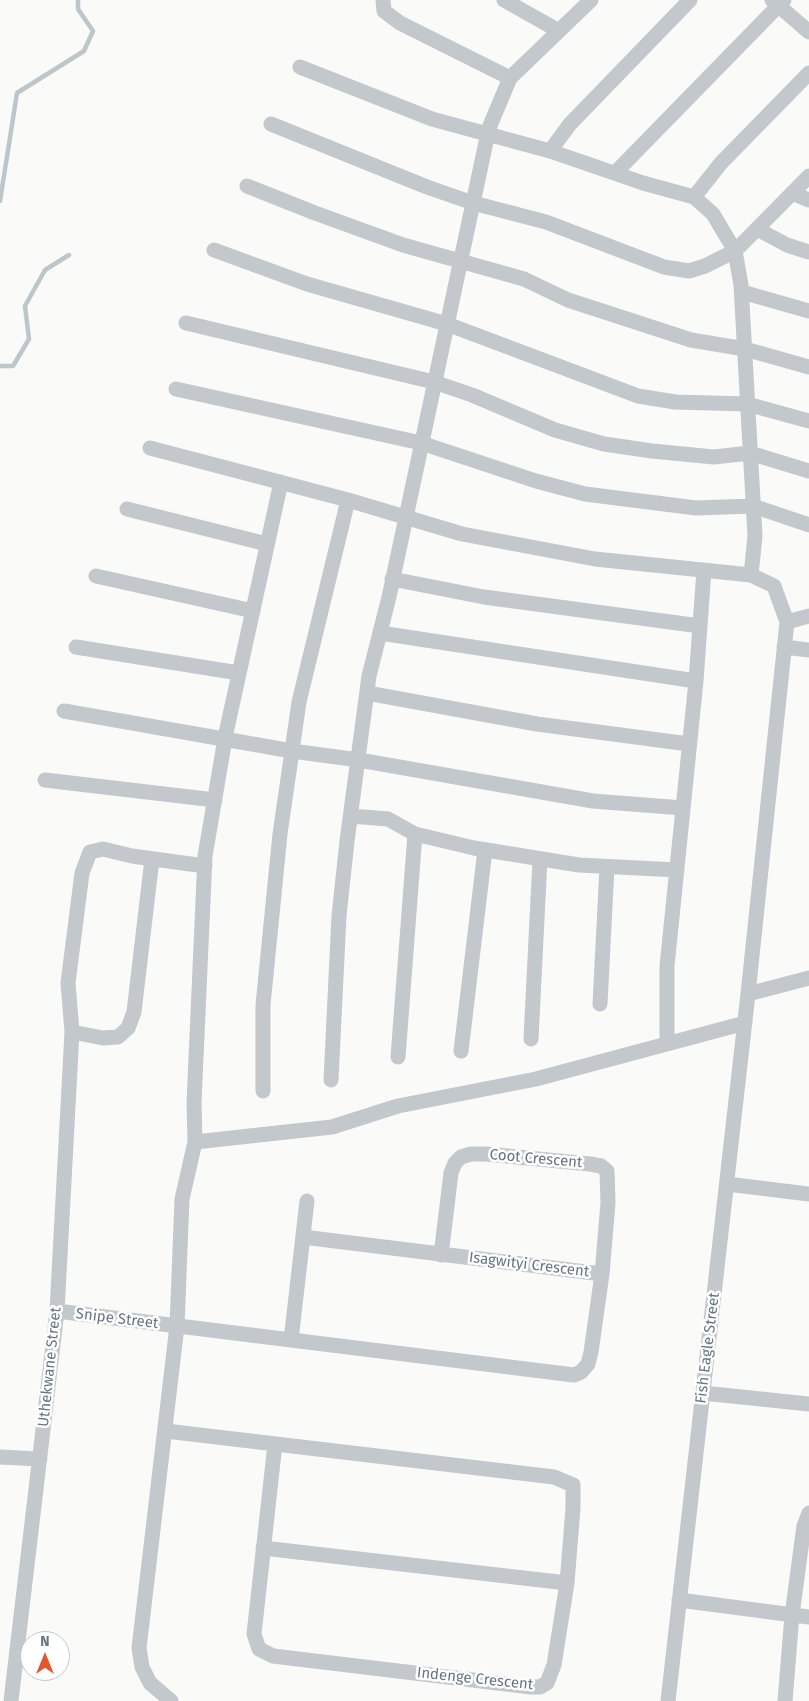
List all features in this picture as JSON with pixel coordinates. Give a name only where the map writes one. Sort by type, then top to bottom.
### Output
[{"type":"street","points":[[383,0],[384,12],[400,23],[510,78]]},
{"type":"street","points":[[504,0],[558,31]]},
{"type":"street","points":[[331,1080],[339,916],[367,694],[488,135],[499,100],[510,78],[591,0]]},
{"type":"street","points":[[550,151],[570,124],[690,0]]},
{"type":"street","points":[[615,173],[778,2],[809,32]]},
{"type":"street","points":[[300,67],[432,119],[550,151],[694,197],[713,214],[734,251],[742,292],[755,536],[751,575]]},
{"type":"street","points":[[694,197],[721,163],[809,73]]},
{"type":"street","points":[[271,124],[399,177],[473,203],[546,222],[664,267],[689,271],[705,266],[734,251],[809,176]]},
{"type":"street","points":[[247,186],[315,213],[403,244],[524,279],[568,300],[691,340],[744,349],[809,367]]},
{"type":"street","points":[[792,193],[809,200]]},
{"type":"street","points":[[757,229],[787,246],[809,252]]},
{"type":"street","points":[[214,250],[307,284],[446,324],[638,396],[675,402],[748,404],[809,421]]},
{"type":"street","points":[[742,292],[809,311]]},
{"type":"street","points":[[186,323],[434,382],[472,395],[555,430],[604,444],[652,452],[714,456],[750,453],[809,471]]},
{"type":"street","points":[[176,389],[421,443],[536,481],[585,494],[696,508],[753,506],[809,525]]},
{"type":"street","points":[[150,448],[348,500],[462,534],[595,558],[751,575],[774,586],[787,622],[809,616]]},
{"type":"street","points":[[171,1701],[150,1683],[142,1667],[139,1648],[178,1326],[182,1199],[195,1142],[194,1103],[204,866],[225,740],[281,482]]},
{"type":"street","points":[[263,1091],[263,1005],[280,834],[299,702],[348,500]]},
{"type":"street","points":[[127,509],[267,544]]},
{"type":"street","points":[[667,1044],[667,966],[696,681],[704,570]]},
{"type":"street","points":[[96,576],[253,611]]},
{"type":"street","points":[[392,579],[484,597],[700,626]]},
{"type":"street","name":"Fish Eagle Street","points":[[668,1701],[745,1023],[787,622]]},
{"type":"street","points":[[380,633],[696,681]]},
{"type":"street","points":[[76,647],[239,673]]},
{"type":"street","points":[[784,647],[809,650]]},
{"type":"street","points":[[367,694],[538,724],[689,744]]},
{"type":"street","points":[[64,712],[292,751],[358,760],[593,802],[683,808]]},
{"type":"street","points":[[45,780],[215,800]]},
{"type":"street","points":[[351,816],[388,819],[415,834],[485,850],[579,865],[677,870]]},
{"type":"street","points":[[398,1057],[415,834]]},
{"type":"street","name":"Uthekwane Street","points":[[12,1701],[57,1311],[72,1032],[68,983],[82,873],[90,852],[103,849],[152,859]]},
{"type":"street","points":[[461,1051],[485,850]]},
{"type":"street","points":[[72,1032],[103,1038],[118,1037],[128,1028],[134,1012],[152,859],[204,866]]},
{"type":"street","points":[[531,1039],[540,859]]},
{"type":"street","points":[[600,1004],[607,867]]},
{"type":"street","points":[[748,994],[809,978]]},
{"type":"street","points":[[195,1142],[332,1126],[398,1106],[536,1078],[745,1023]]},
{"type":"street","name":"Coot Crescent","points":[[441,1255],[451,1173],[455,1164],[461,1158],[471,1154],[486,1154],[590,1164],[601,1166],[607,1171],[608,1203],[602,1274]]},
{"type":"street","points":[[727,1184],[809,1194]]},
{"type":"street","points":[[291,1340],[307,1201]]},
{"type":"street","name":"Isagwityi Crescent","points":[[178,1326],[574,1375],[581,1372],[588,1364],[602,1274],[303,1237]]},
{"type":"street","name":"Snipe Street","points":[[57,1311],[178,1326]]},
{"type":"street","points":[[703,1392],[809,1404]]},
{"type":"street","name":"Indenge Crescent","points":[[166,1431],[275,1444],[564,1479],[573,1485],[574,1493],[567,1583],[551,1676],[547,1683],[540,1687],[531,1687],[273,1656],[259,1649],[254,1634],[275,1444]]},
{"type":"street","points":[[0,1457],[40,1459]]},
{"type":"street","points":[[785,1701],[792,1615],[805,1518],[809,1513]]},
{"type":"street","points":[[263,1548],[567,1583]]},
{"type":"street","points":[[679,1600],[809,1617]]},
{"type":"waterway","points":[[0,201],[17,93],[84,51],[93,31],[78,9],[78,0]]},
{"type":"waterway","points":[[0,366],[13,366],[29,339],[25,306],[45,270],[69,255]]}]
